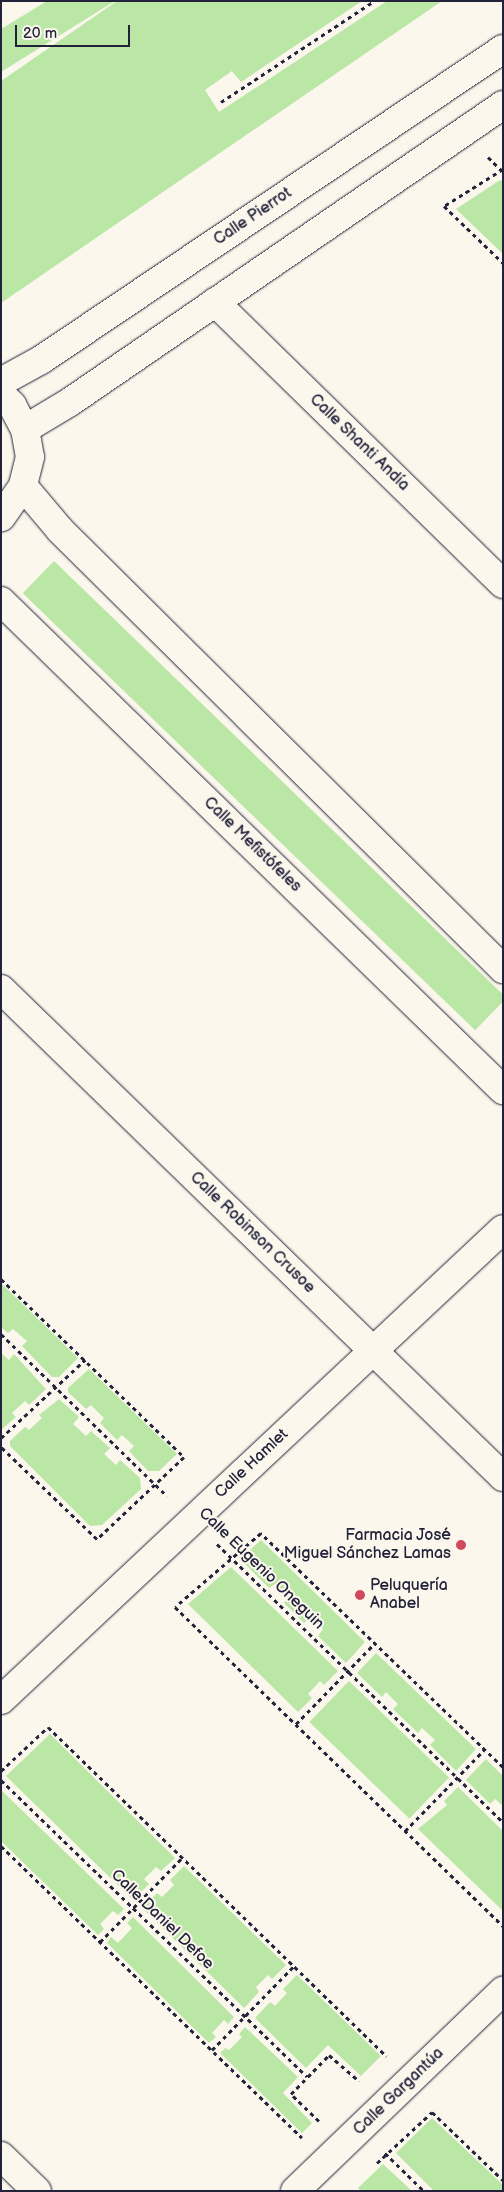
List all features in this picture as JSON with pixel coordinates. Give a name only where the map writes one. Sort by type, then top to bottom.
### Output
[{"type":"street","name":"Calle Pierrot","points":[[1,382],[41,360],[503,49]]},
{"type":"street","points":[[25,429],[70,402],[503,105]]},
{"type":"street","name":"Calle Shanti Andía","points":[[215,302],[503,584]]},
{"type":"street","points":[[1,394],[12,405],[25,429],[30,457],[23,486],[1,517]]},
{"type":"street","points":[[23,486],[60,530],[503,969]]},
{"type":"street","name":"Calle Mefistófeles","points":[[1,601],[503,1090]]},
{"type":"street","name":"Calle Robinson Crusoe","points":[[1,989],[503,1477]]},
{"type":"street","name":"Calle Hamlet","points":[[1,1700],[503,1228]]},
{"type":"street","name":"Calle Gargantúa","points":[[295,2191],[503,1992]]},
{"type":"street","points":[[1,2156],[37,2191]]},
{"type":"path","points":[[221,102],[374,1]]},
{"type":"path","points":[[503,169],[444,206],[503,263]]},
{"type":"path","points":[[1,1279],[184,1457],[97,1539],[1,1446]]},
{"type":"path","name":"Calle Eugenio Oneguin","points":[[1,1334],[503,1822]]},
{"type":"path","points":[[1,1438],[85,1360]]},
{"type":"path","points":[[503,1768],[261,1533],[175,1607],[503,1926]]},
{"type":"path","points":[[296,1724],[374,1644]]},
{"type":"path","points":[[1,1771],[48,1727],[390,2060]]},
{"type":"path","points":[[405,1831],[484,1750]]},
{"type":"path","name":"Calle Daniel Defoe","points":[[1,1780],[306,2077]]},
{"type":"path","points":[[1,1846],[304,2141]]},
{"type":"path","points":[[100,1942],[182,1858]]},
{"type":"path","points":[[212,2050],[294,1966]]},
{"type":"path","points":[[328,2119],[322,2124],[291,2094],[329,2054],[363,2085]]},
{"type":"path","points":[[386,2154],[432,2112],[503,2180]]},
{"type":"path","points":[[360,2130],[424,2191]]},
{"type":"green space","points":[[47,1],[115,1],[1,72],[1,29]]},
{"type":"green space","points":[[117,1],[362,1],[241,82],[232,71],[205,90],[219,112],[387,1],[442,1],[1,303],[1,81]]},
{"type":"green space","points":[[500,180],[503,182],[503,254],[456,209]]},
{"type":"green space","points":[[54,561],[503,995],[503,1002],[475,1030],[23,593]]},
{"type":"green space","points":[[1,1283],[78,1358],[59,1377],[52,1377],[22,1346],[27,1341],[13,1329],[8,1333],[1,1327]]},
{"type":"green space","points":[[1,1353],[9,1360],[14,1354],[46,1389],[29,1405],[25,1401],[12,1413],[16,1417],[1,1430]]},
{"type":"green space","points":[[89,1369],[177,1454],[159,1471],[148,1471],[129,1451],[134,1446],[122,1435],[117,1440],[100,1423],[104,1418],[91,1405],[86,1409],[68,1392],[68,1388]]},
{"type":"green space","points":[[59,1399],[79,1417],[73,1424],[86,1436],[91,1431],[110,1448],[104,1454],[116,1465],[120,1460],[140,1478],[141,1489],[102,1525],[90,1526],[10,1446],[10,1441],[25,1427],[29,1430],[42,1418],[39,1415]]},
{"type":"green space","points":[[261,1540],[365,1642],[346,1663],[318,1636],[323,1629],[310,1618],[304,1623],[284,1603],[289,1597],[275,1584],[269,1588],[240,1559]]},
{"type":"green space","points":[[231,1567],[338,1671],[324,1685],[320,1681],[308,1694],[312,1698],[298,1712],[188,1604]]},
{"type":"green space","points":[[376,1653],[476,1749],[456,1771],[430,1745],[435,1740],[422,1728],[418,1733],[393,1709],[398,1704],[386,1692],[382,1697],[357,1673]]},
{"type":"green space","points":[[349,1681],[449,1778],[409,1819],[309,1722]]},
{"type":"green space","points":[[50,1734],[175,1858],[161,1871],[156,1867],[144,1879],[149,1884],[133,1900],[6,1776]]},
{"type":"green space","points":[[486,1759],[503,1776],[503,1806],[495,1799],[490,1804],[466,1780]]},
{"type":"green space","points":[[458,1787],[503,1831],[503,1911],[418,1829],[447,1805],[444,1801]]},
{"type":"green space","points":[[1,1790],[124,1909],[118,1915],[113,1911],[100,1924],[104,1929],[98,1935],[1,1841]]},
{"type":"green space","points":[[184,1866],[286,1965],[272,1979],[268,1975],[256,1987],[259,1992],[244,2008],[142,1908],[157,1893],[162,1897],[174,1885],[170,1880]]},
{"type":"green space","points":[[133,1917],[234,2017],[228,2024],[224,2020],[212,2033],[216,2037],[209,2043],[107,1943],[111,1937],[118,1943],[132,1928],[127,1923]]},
{"type":"green space","points":[[297,1975],[381,2056],[361,2076],[328,2045],[306,2068],[255,2018],[270,2002],[275,2006],[287,1993],[283,1989]]},
{"type":"green space","points":[[245,2027],[298,2077],[283,2093],[312,2123],[302,2133],[220,2053],[225,2048],[229,2050],[242,2037],[239,2034]]},
{"type":"green space","points":[[432,2118],[503,2185],[503,2191],[434,2191],[396,2153]]},
{"type":"green space","points":[[383,2164],[412,2191],[361,2191],[358,2188]]},
{"type":"place","name":"Farmacia José Miguel Sánchez Lamas","points":[[461,1545]]},
{"type":"place","name":"Peluquería Anabel","points":[[360,1595]]}]
